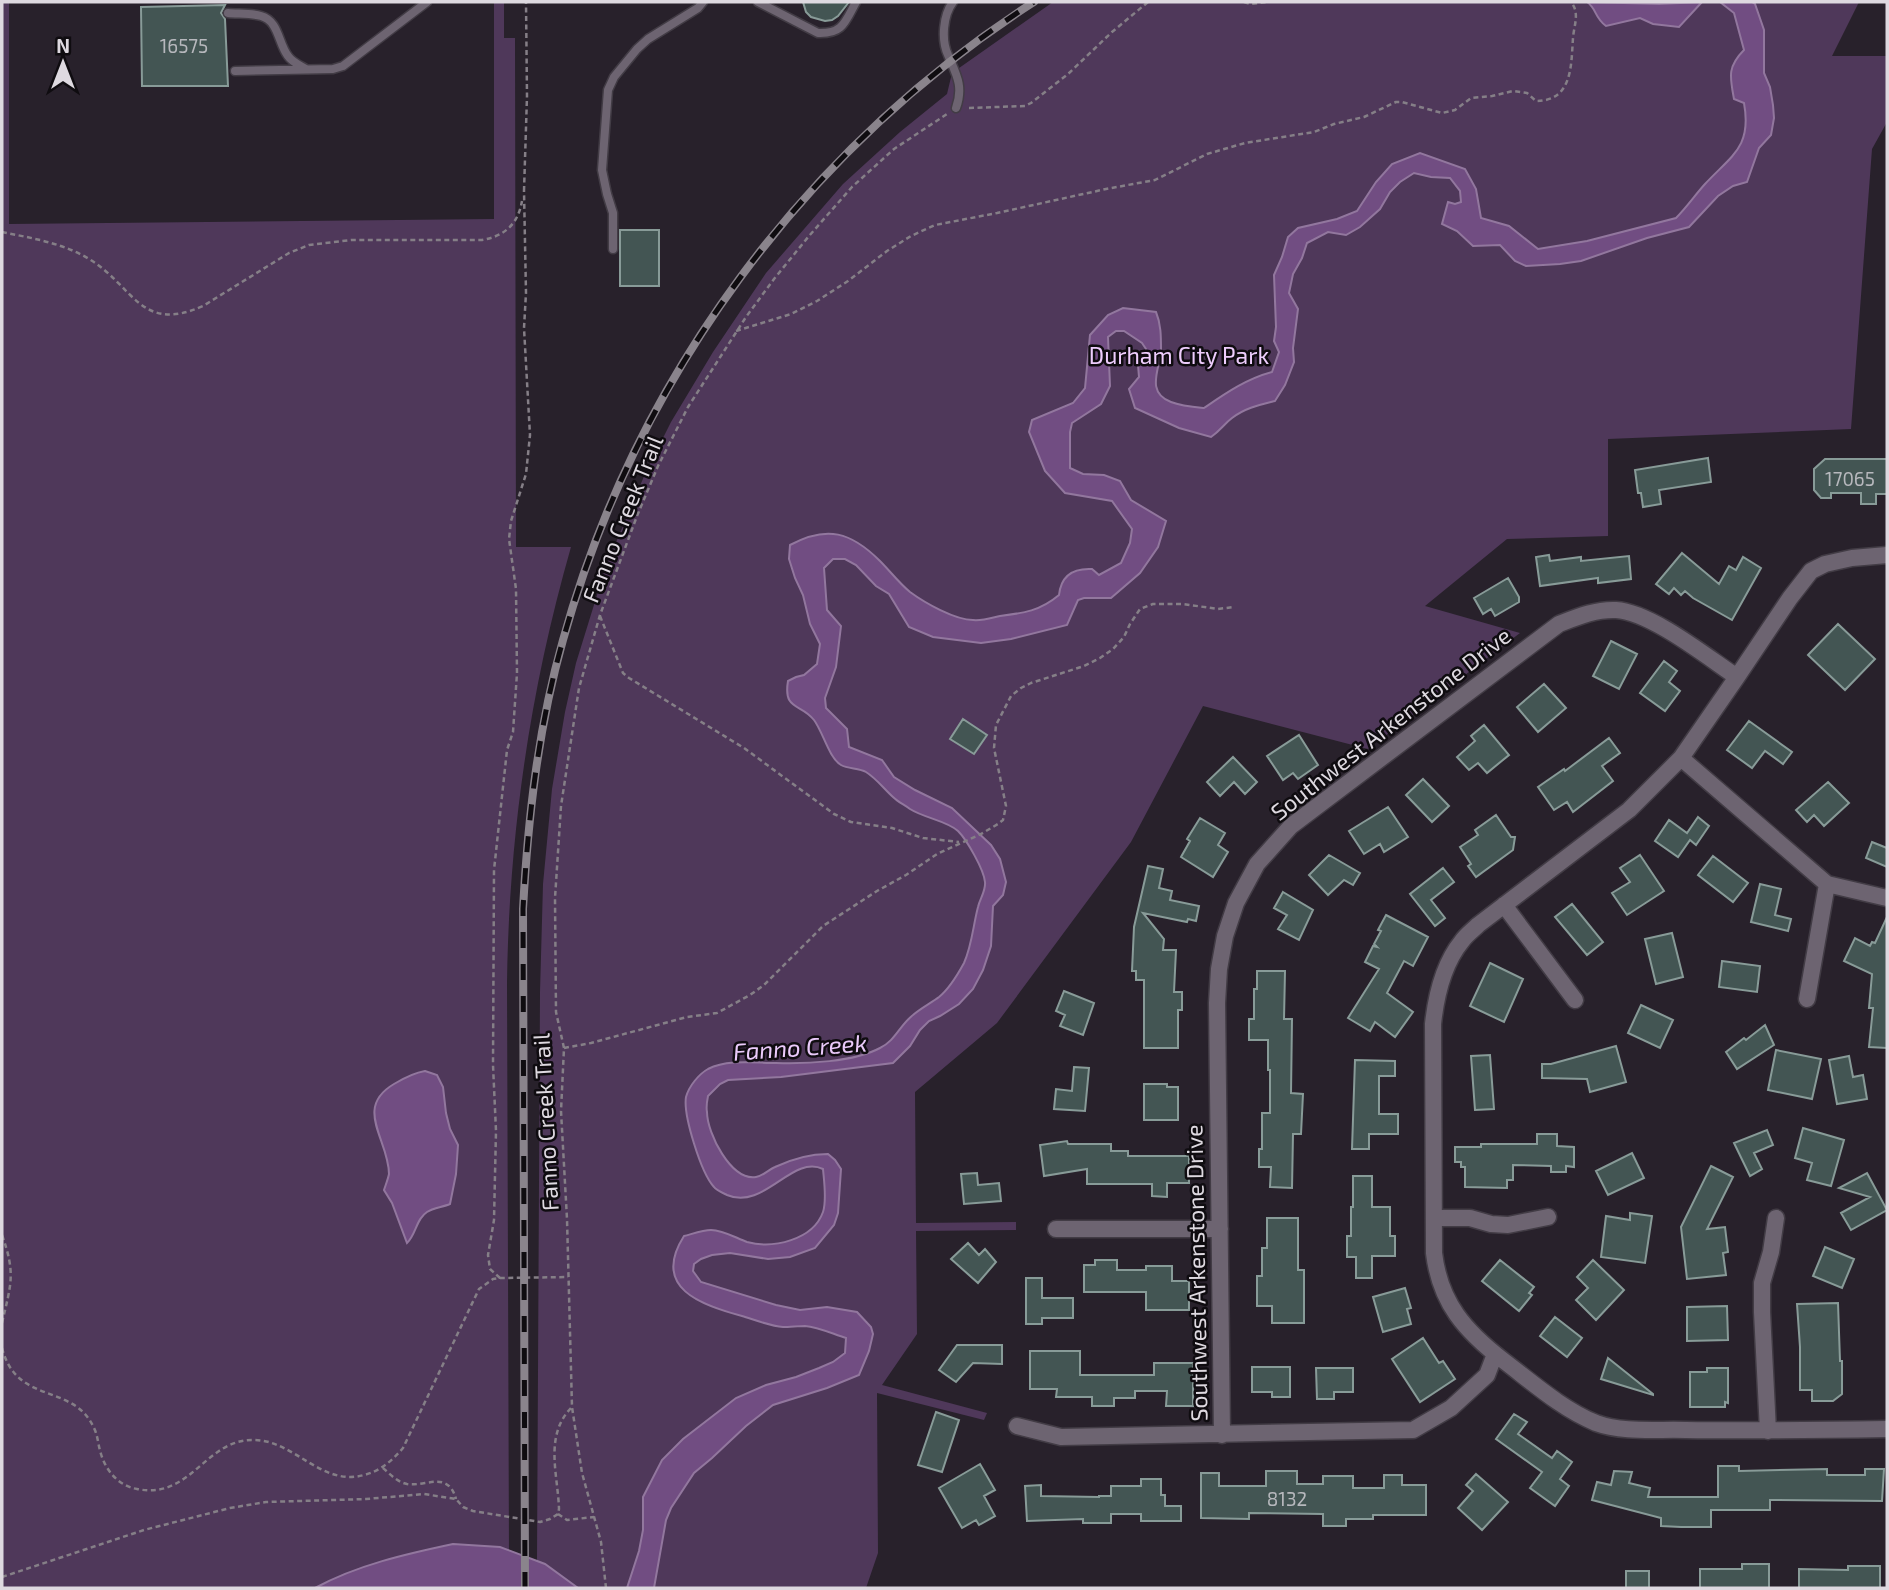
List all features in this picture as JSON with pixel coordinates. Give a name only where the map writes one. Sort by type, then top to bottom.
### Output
[{"type":"street","points":[[1887,555],[1852,558],[1825,564],[1811,571],[1681,758],[1629,810],[1478,925],[1462,941],[1446,973],[1435,1008],[1434,1218],[1436,1273],[1448,1302],[1462,1321],[1495,1354],[1568,1409],[1599,1424],[1626,1429],[1887,1429]]},
{"type":"street","name":"Southwest Arkenstone Drive","points":[[1222,1435],[1217,1003],[1219,969],[1236,903],[1257,864],[1291,826],[1559,624],[1587,613],[1617,610],[1651,620],[1737,677]]},
{"type":"street","points":[[1681,758],[1827,884],[1887,898]]},
{"type":"street","points":[[1807,999],[1827,884]]},
{"type":"street","points":[[1504,905],[1575,1000]]},
{"type":"street","points":[[1434,1218],[1470,1218],[1508,1226],[1548,1217]]},
{"type":"street","points":[[1769,1431],[1762,1283],[1771,1252],[1776,1218]]},
{"type":"street","points":[[1056,1229],[1220,1229]]},
{"type":"street","points":[[1017,1426],[1061,1437],[1413,1430],[1451,1408],[1487,1375],[1495,1354]]},
{"type":"lane","points":[[235,71],[333,69],[343,66],[428,2]]},
{"type":"lane","points":[[613,249],[613,213],[602,170],[608,90],[614,77],[637,49],[703,2]]},
{"type":"lane","points":[[758,2],[818,33],[838,31],[856,2]]},
{"type":"lane","points":[[953,2],[944,19],[944,32],[947,54],[957,74],[956,108]]},
{"type":"lane","points":[[228,13],[260,15],[268,19],[274,26],[286,54],[292,61],[307,69]]},
{"type":"path","points":[[2,232],[44,241],[79,254],[99,265],[150,312],[174,315],[203,306],[289,253],[309,245],[351,240],[482,240],[503,234],[516,222],[524,191],[526,2]]},
{"type":"path","points":[[956,108],[1025,106],[1068,74],[1148,2]]},
{"type":"path","points":[[1244,2],[1267,2]]},
{"type":"path","points":[[736,331],[791,314],[817,301],[911,236],[944,222],[997,214],[1155,180],[1207,153],[1245,143],[1314,132],[1364,117],[1396,102],[1442,113],[1455,110],[1471,98],[1513,90],[1527,93],[1536,101],[1550,99],[1563,90],[1571,68],[1577,14],[1571,2]]},
{"type":"path","name":"Fanno Creek Trail","points":[[606,1588],[604,1561],[582,1473],[572,1407],[561,1111],[564,1048],[556,1012],[555,898],[561,806],[579,688],[600,615],[658,466],[688,407],[736,331],[774,279],[852,187],[894,149],[956,108]]},
{"type":"path","name":"Fanno Creek Trail","points":[[500,1278],[490,1269],[488,1255],[494,1220],[496,1131],[493,1065],[494,883],[495,850],[507,750],[513,732],[517,673],[516,589],[509,539],[511,521],[526,474],[530,435],[524,328],[524,191]]},
{"type":"path","points":[[564,1048],[717,1013],[764,985],[822,926],[937,854],[981,834],[1003,820],[1005,799],[997,768],[995,740],[996,725],[1011,696],[1031,683],[1100,658],[1124,637],[1140,609],[1153,604],[1197,605],[1218,609],[1234,607]]},
{"type":"path","points":[[600,615],[623,673],[744,748],[834,814],[851,822],[892,828],[923,838],[963,842]]},
{"type":"path","points":[[2,1235],[9,1254],[11,1276],[2,1323]]},
{"type":"path","points":[[2,1348],[10,1368],[20,1380],[33,1388],[68,1400],[85,1415],[94,1427],[101,1456],[108,1470],[125,1486],[152,1490],[176,1484],[222,1448],[231,1443],[253,1439],[278,1444],[320,1469],[344,1478],[366,1475],[382,1467],[402,1448],[480,1289],[500,1278],[568,1277]]},
{"type":"path","points":[[382,1467],[394,1478],[411,1485],[428,1481],[442,1482],[454,1493],[463,1507],[473,1511],[540,1522],[551,1519],[558,1514],[559,1504],[555,1439],[565,1414],[572,1407]]},
{"type":"path","points":[[2,1577],[144,1530],[230,1508],[266,1502],[366,1499],[408,1494],[456,1499]]},
{"type":"path","points":[[558,1514],[567,1520],[595,1517]]},
{"type":"green space","points":[[2,2],[9,2],[9,224],[494,219],[494,2],[504,2],[504,38],[515,38],[516,547],[571,547],[533,709],[512,872],[507,983],[509,1558],[394,1558],[315,1588],[2,1588]]},
{"type":"green space","name":"Durham City Park","points":[[1053,2],[1859,2],[1832,56],[1887,56],[1887,122],[1872,149],[1851,429],[1608,439],[1608,536],[1507,539],[1425,606],[1520,633],[1368,749],[1203,706],[1131,842],[997,1023],[915,1092],[916,1223],[1016,1222],[1016,1230],[916,1231],[917,1334],[882,1385],[987,1413],[984,1420],[877,1393],[878,1553],[866,1588],[578,1588],[537,1561],[543,884],[552,789],[576,663],[606,566],[645,474],[671,422],[713,352],[766,273],[843,184],[947,94],[952,73]]},
{"type":"shaded area","points":[[1587,2],[1702,2],[1679,27],[1653,24],[1640,18],[1606,26]]},
{"type":"shaded area","points":[[1720,2],[1755,4],[1764,30],[1764,73],[1770,87],[1774,118],[1771,135],[1759,148],[1747,182],[1733,186],[1718,196],[1689,227],[1647,238],[1581,261],[1526,266],[1515,261],[1500,245],[1473,246],[1457,231],[1442,224],[1448,202],[1461,202],[1460,191],[1450,178],[1414,173],[1390,192],[1380,209],[1360,227],[1346,235],[1328,232],[1307,243],[1293,274],[1289,293],[1298,309],[1294,362],[1285,385],[1275,401],[1242,412],[1211,437],[1179,428],[1135,408],[1129,389],[1139,377],[1138,365],[1146,356],[1146,349],[1142,343],[1124,331],[1116,331],[1108,337],[1110,386],[1101,404],[1072,423],[1070,468],[1083,474],[1104,475],[1120,481],[1131,500],[1166,521],[1158,547],[1140,573],[1111,598],[1078,600],[1067,625],[1011,639],[981,643],[933,637],[909,627],[889,594],[876,586],[856,565],[845,559],[833,559],[824,568],[827,610],[841,626],[836,667],[825,698],[826,708],[847,729],[849,747],[882,760],[894,777],[952,808],[991,845],[1000,859],[1006,882],[1003,895],[993,906],[991,946],[973,989],[959,1004],[929,1021],[893,1063],[781,1077],[728,1080],[708,1096],[708,1121],[716,1143],[730,1164],[747,1176],[759,1176],[781,1164],[807,1156],[828,1154],[835,1160],[841,1169],[838,1213],[834,1225],[815,1248],[790,1257],[768,1259],[730,1253],[712,1255],[694,1264],[693,1271],[701,1282],[776,1305],[800,1310],[827,1307],[857,1312],[871,1327],[873,1334],[859,1375],[773,1405],[694,1473],[666,1520],[654,1588],[627,1588],[643,1530],[643,1497],[662,1460],[683,1439],[736,1398],[819,1368],[845,1353],[846,1338],[820,1329],[805,1326],[783,1327],[726,1312],[697,1300],[677,1281],[673,1269],[675,1254],[684,1236],[716,1230],[747,1242],[780,1243],[801,1236],[811,1229],[818,1222],[825,1202],[823,1169],[811,1166],[800,1169],[753,1196],[740,1198],[715,1188],[704,1170],[690,1130],[686,1105],[689,1089],[705,1071],[724,1064],[830,1061],[869,1053],[885,1045],[908,1019],[950,986],[967,956],[985,888],[978,863],[958,831],[910,809],[866,772],[837,762],[814,720],[788,697],[788,681],[804,675],[817,664],[820,644],[810,624],[803,595],[789,559],[790,545],[816,535],[849,538],[869,551],[916,596],[949,614],[976,620],[1038,608],[1059,595],[1065,578],[1074,572],[1092,569],[1099,575],[1121,563],[1130,543],[1132,529],[1112,501],[1065,493],[1045,471],[1029,432],[1032,420],[1073,403],[1085,388],[1090,335],[1108,315],[1123,308],[1156,312],[1161,340],[1156,379],[1158,392],[1163,398],[1175,403],[1204,408],[1245,383],[1272,372],[1279,352],[1274,341],[1274,275],[1288,237],[1298,228],[1337,219],[1357,211],[1392,164],[1420,153],[1465,169],[1476,189],[1481,218],[1509,226],[1538,249],[1587,241],[1676,218],[1738,149],[1745,130],[1744,103],[1734,99],[1731,78],[1732,67],[1744,50],[1734,13]]},
{"type":"shaded area","points":[[425,1071],[437,1075],[443,1087],[450,1129],[458,1145],[456,1174],[450,1204],[432,1209],[423,1215],[407,1243],[392,1203],[384,1190],[389,1174],[388,1161],[374,1114],[382,1093],[405,1078]]},
{"type":"shaded area","points":[[453,1544],[500,1547],[545,1564],[578,1588],[315,1588],[365,1567]]},
{"type":"building","points":[[803,2],[849,2],[838,16],[825,21],[811,17]]},
{"type":"building","points":[[225,5],[221,13],[225,19],[228,86],[142,86],[141,7]]},
{"type":"building","points":[[620,230],[659,230],[659,286],[620,286]]},
{"type":"building","points":[[1708,458],[1711,482],[1659,490],[1661,504],[1643,507],[1635,470]]},
{"type":"building","points":[[1825,459],[1887,459],[1887,494],[1876,494],[1876,504],[1861,504],[1861,493],[1831,493],[1831,498],[1821,498],[1814,490],[1814,469]]},
{"type":"building","points":[[1682,553],[1719,584],[1729,566],[1736,570],[1743,557],[1761,568],[1732,620],[1685,591],[1681,595],[1674,588],[1669,594],[1656,584]]},
{"type":"building","points":[[1549,555],[1550,561],[1629,556],[1631,579],[1598,583],[1598,578],[1540,586],[1536,557]]},
{"type":"building","points":[[1508,578],[1519,602],[1495,616],[1491,609],[1483,614],[1474,598]]},
{"type":"building","points":[[1838,624],[1875,659],[1845,690],[1808,655]]},
{"type":"building","points":[[1611,641],[1637,654],[1619,689],[1593,676]]},
{"type":"building","points":[[1664,661],[1677,671],[1669,682],[1680,691],[1665,711],[1640,693]]},
{"type":"building","points":[[1544,684],[1566,708],[1538,732],[1517,707]]},
{"type":"building","points":[[963,719],[987,735],[974,754],[950,739]]},
{"type":"building","points":[[1749,721],[1792,752],[1783,764],[1765,751],[1752,768],[1727,750]]},
{"type":"building","points":[[1484,725],[1509,755],[1487,773],[1478,763],[1469,770],[1457,757],[1475,741],[1471,736]]},
{"type":"building","points":[[1299,735],[1318,765],[1298,779],[1293,773],[1283,780],[1267,756]]},
{"type":"building","points":[[1609,738],[1620,753],[1602,766],[1613,781],[1573,812],[1567,802],[1554,810],[1538,787],[1564,769],[1565,771]]},
{"type":"building","points":[[1233,757],[1257,782],[1245,794],[1234,782],[1220,796],[1207,782]]},
{"type":"building","points":[[1423,779],[1449,806],[1432,822],[1406,795]]},
{"type":"building","points":[[1828,782],[1849,803],[1824,826],[1814,815],[1807,822],[1796,810]]},
{"type":"building","points":[[1388,807],[1408,837],[1384,852],[1380,844],[1364,854],[1349,831]]},
{"type":"building","points":[[1496,815],[1511,837],[1515,837],[1513,850],[1476,877],[1460,847],[1478,835],[1475,830]]},
{"type":"building","points":[[1698,817],[1709,826],[1696,845],[1690,840],[1678,857],[1655,841],[1669,820],[1687,833]]},
{"type":"building","points":[[1200,818],[1225,833],[1218,845],[1228,852],[1213,877],[1181,857],[1190,841],[1187,839]]},
{"type":"building","points":[[1872,842],[1887,848],[1887,867],[1866,858]]},
{"type":"building","points":[[1329,855],[1360,873],[1353,885],[1344,880],[1328,895],[1309,875]]},
{"type":"building","points":[[1640,855],[1664,891],[1627,915],[1612,893],[1630,882],[1620,868]]},
{"type":"building","points":[[1713,856],[1748,883],[1733,902],[1698,875]]},
{"type":"building","points":[[1148,866],[1163,869],[1159,888],[1172,891],[1170,900],[1199,906],[1196,921],[1188,919],[1187,922],[1143,913],[1164,939],[1163,950],[1176,950],[1174,992],[1182,992],[1182,1010],[1178,1010],[1178,1048],[1144,1048],[1144,980],[1136,980],[1136,971],[1132,971],[1134,927]]},
{"type":"building","points":[[1443,868],[1454,882],[1431,900],[1445,918],[1435,926],[1410,894]]},
{"type":"building","points":[[1760,884],[1781,889],[1775,915],[1791,919],[1788,931],[1751,922]]},
{"type":"building","points":[[1283,892],[1313,910],[1299,940],[1278,929],[1287,915],[1274,908]]},
{"type":"building","points":[[1572,904],[1603,942],[1587,955],[1555,917]]},
{"type":"building","points":[[1386,915],[1428,937],[1413,966],[1404,961],[1387,993],[1413,1012],[1395,1037],[1375,1022],[1370,1031],[1348,1018],[1379,969],[1365,962],[1373,946],[1377,947],[1374,944]]},
{"type":"building","points":[[1887,917],[1887,1048],[1869,1047],[1873,1008],[1869,1008],[1872,974],[1844,961],[1855,938],[1870,946],[1872,942],[1875,943]]},
{"type":"building","points":[[1672,933],[1683,977],[1656,984],[1645,939]]},
{"type":"building","points":[[1722,961],[1760,966],[1757,992],[1719,987]]},
{"type":"building","points":[[1490,963],[1523,979],[1504,1022],[1470,1006]]},
{"type":"building","points":[[1257,971],[1285,971],[1284,1019],[1292,1019],[1291,1093],[1303,1094],[1301,1134],[1293,1134],[1292,1188],[1270,1187],[1271,1167],[1259,1167],[1262,1113],[1270,1113],[1270,1070],[1268,1040],[1249,1040],[1249,1019],[1254,1019]]},
{"type":"building","points":[[1064,991],[1094,1003],[1083,1035],[1060,1026],[1065,1015],[1056,1011]]},
{"type":"building","points":[[1641,1005],[1673,1020],[1660,1048],[1628,1033]]},
{"type":"building","points":[[1765,1025],[1774,1045],[1737,1069],[1726,1052]]},
{"type":"building","points":[[1616,1046],[1626,1082],[1590,1092],[1587,1079],[1542,1078],[1542,1064],[1551,1064]]},
{"type":"building","points":[[1776,1050],[1821,1059],[1812,1099],[1768,1090]]},
{"type":"building","points":[[1490,1055],[1494,1109],[1475,1110],[1471,1056]]},
{"type":"building","points":[[1849,1056],[1853,1077],[1863,1075],[1867,1099],[1837,1104],[1829,1060]]},
{"type":"building","points":[[1355,1060],[1395,1061],[1395,1076],[1379,1076],[1379,1114],[1398,1114],[1398,1134],[1369,1134],[1369,1149],[1352,1149]]},
{"type":"building","points":[[1074,1067],[1089,1068],[1085,1111],[1054,1109],[1056,1089],[1072,1091]]},
{"type":"building","points":[[1144,1084],[1178,1087],[1178,1120],[1144,1120]]},
{"type":"building","points":[[1803,1128],[1844,1140],[1831,1186],[1807,1180],[1812,1163],[1795,1158]]},
{"type":"building","points":[[1767,1130],[1773,1145],[1754,1153],[1762,1169],[1750,1176],[1734,1143]]},
{"type":"building","points":[[1537,1134],[1557,1134],[1557,1146],[1574,1147],[1574,1167],[1566,1166],[1566,1172],[1551,1172],[1551,1166],[1513,1165],[1513,1180],[1507,1180],[1507,1188],[1465,1187],[1465,1167],[1461,1167],[1461,1162],[1455,1162],[1455,1147],[1537,1144]]},
{"type":"building","points":[[1067,1141],[1068,1144],[1111,1144],[1111,1151],[1128,1151],[1128,1156],[1189,1156],[1189,1183],[1167,1183],[1167,1197],[1152,1196],[1152,1184],[1087,1184],[1087,1169],[1044,1176],[1040,1145]]},
{"type":"building","points":[[1632,1153],[1644,1178],[1608,1195],[1596,1171]]},
{"type":"building","points":[[1711,1166],[1733,1177],[1707,1229],[1725,1227],[1728,1252],[1723,1253],[1726,1275],[1687,1279],[1681,1227]]},
{"type":"building","points":[[977,1173],[978,1185],[999,1183],[1001,1201],[964,1204],[961,1174]]},
{"type":"building","points":[[1867,1173],[1887,1210],[1851,1230],[1841,1213],[1870,1197],[1839,1188]]},
{"type":"building","points":[[1353,1176],[1372,1176],[1372,1207],[1390,1207],[1390,1236],[1395,1236],[1395,1256],[1372,1256],[1372,1278],[1356,1278],[1356,1257],[1347,1257],[1347,1236],[1351,1236]]},
{"type":"building","points":[[1630,1213],[1652,1216],[1645,1263],[1601,1257],[1606,1216],[1630,1220]]},
{"type":"building","points":[[1267,1218],[1298,1218],[1298,1270],[1304,1270],[1304,1323],[1272,1323],[1272,1306],[1257,1306],[1257,1276],[1262,1276],[1262,1248],[1267,1248]]},
{"type":"building","points":[[968,1243],[979,1255],[985,1249],[996,1262],[978,1283],[951,1259]]},
{"type":"building","points":[[1825,1247],[1854,1259],[1842,1288],[1813,1276]]},
{"type":"building","points":[[1095,1260],[1117,1260],[1117,1270],[1146,1270],[1146,1266],[1172,1266],[1172,1281],[1189,1281],[1189,1310],[1146,1310],[1146,1292],[1084,1292],[1084,1265],[1095,1265]]},
{"type":"building","points":[[1500,1260],[1534,1287],[1529,1293],[1532,1295],[1519,1311],[1482,1281]]},
{"type":"building","points":[[1593,1260],[1624,1290],[1596,1320],[1576,1300],[1588,1288],[1577,1277]]},
{"type":"building","points":[[1026,1278],[1042,1278],[1042,1298],[1073,1298],[1073,1318],[1042,1318],[1042,1324],[1026,1324]]},
{"type":"building","points":[[1405,1288],[1411,1308],[1407,1309],[1411,1324],[1383,1332],[1373,1297]]},
{"type":"building","points":[[1838,1303],[1842,1394],[1833,1401],[1812,1401],[1812,1390],[1800,1390],[1797,1304]]},
{"type":"building","points":[[1727,1306],[1728,1340],[1687,1341],[1687,1307]]},
{"type":"building","points":[[1555,1317],[1582,1338],[1567,1357],[1540,1336]]},
{"type":"building","points":[[1423,1338],[1439,1363],[1443,1361],[1455,1379],[1420,1402],[1392,1359]]},
{"type":"building","points":[[957,1345],[1002,1345],[1002,1364],[973,1363],[956,1382],[939,1370]]},
{"type":"building","points":[[1030,1351],[1080,1351],[1080,1375],[1154,1375],[1154,1363],[1193,1363],[1193,1406],[1166,1406],[1167,1391],[1135,1391],[1135,1398],[1114,1398],[1114,1406],[1092,1406],[1092,1397],[1056,1397],[1057,1389],[1030,1389]]},
{"type":"building","points":[[1608,1358],[1653,1394],[1653,1395],[1601,1379]]},
{"type":"building","points":[[1252,1367],[1290,1367],[1290,1397],[1272,1397],[1272,1392],[1252,1392]]},
{"type":"building","points":[[1316,1368],[1353,1368],[1353,1392],[1334,1392],[1334,1399],[1317,1399]]},
{"type":"building","points":[[1707,1368],[1728,1368],[1728,1403],[1725,1402],[1725,1407],[1690,1407],[1690,1372],[1707,1372]]},
{"type":"building","points":[[936,1412],[959,1420],[942,1472],[918,1465]]},
{"type":"building","points":[[1514,1414],[1527,1422],[1518,1434],[1552,1458],[1557,1451],[1572,1462],[1560,1479],[1569,1486],[1555,1506],[1530,1488],[1542,1472],[1496,1439]]},
{"type":"building","points":[[980,1464],[995,1490],[984,1496],[995,1516],[979,1525],[976,1520],[962,1528],[939,1488]]},
{"type":"building","points":[[1718,1466],[1739,1466],[1739,1471],[1827,1469],[1827,1475],[1865,1475],[1865,1469],[1884,1469],[1882,1501],[1770,1500],[1770,1510],[1711,1510],[1711,1527],[1681,1527],[1661,1526],[1661,1518],[1592,1500],[1597,1482],[1611,1485],[1614,1471],[1632,1472],[1629,1483],[1650,1488],[1648,1497],[1718,1497]]},
{"type":"building","points":[[1266,1471],[1297,1471],[1297,1484],[1323,1484],[1323,1476],[1353,1476],[1353,1488],[1384,1488],[1384,1475],[1402,1475],[1402,1485],[1426,1485],[1426,1515],[1373,1515],[1373,1519],[1346,1519],[1346,1526],[1323,1526],[1323,1514],[1249,1513],[1249,1519],[1201,1518],[1201,1473],[1219,1473],[1219,1486],[1266,1486]]},
{"type":"building","points":[[1476,1474],[1508,1502],[1482,1530],[1458,1508],[1473,1491],[1466,1485]]},
{"type":"building","points":[[1141,1479],[1161,1479],[1161,1495],[1165,1495],[1165,1506],[1181,1506],[1181,1521],[1141,1521],[1141,1514],[1111,1514],[1111,1523],[1083,1523],[1083,1519],[1027,1521],[1025,1486],[1041,1485],[1041,1496],[1099,1497],[1111,1496],[1111,1486],[1141,1486]]},
{"type":"building","points":[[1742,1564],[1769,1564],[1769,1588],[1700,1588],[1700,1569],[1742,1569]]},
{"type":"building","points":[[1848,1566],[1880,1566],[1880,1588],[1799,1588],[1799,1569],[1848,1570]]},
{"type":"building","points":[[1626,1571],[1649,1571],[1649,1588],[1626,1588]]},
{"type":"railway","points":[[525,1588],[523,909],[536,773],[547,706],[563,640],[595,543],[635,450],[684,362],[740,278],[804,199],[874,127],[951,61],[1034,2]]},
{"type":"water label","name":"Fanno Creek","points":[[800,1048]]}]
